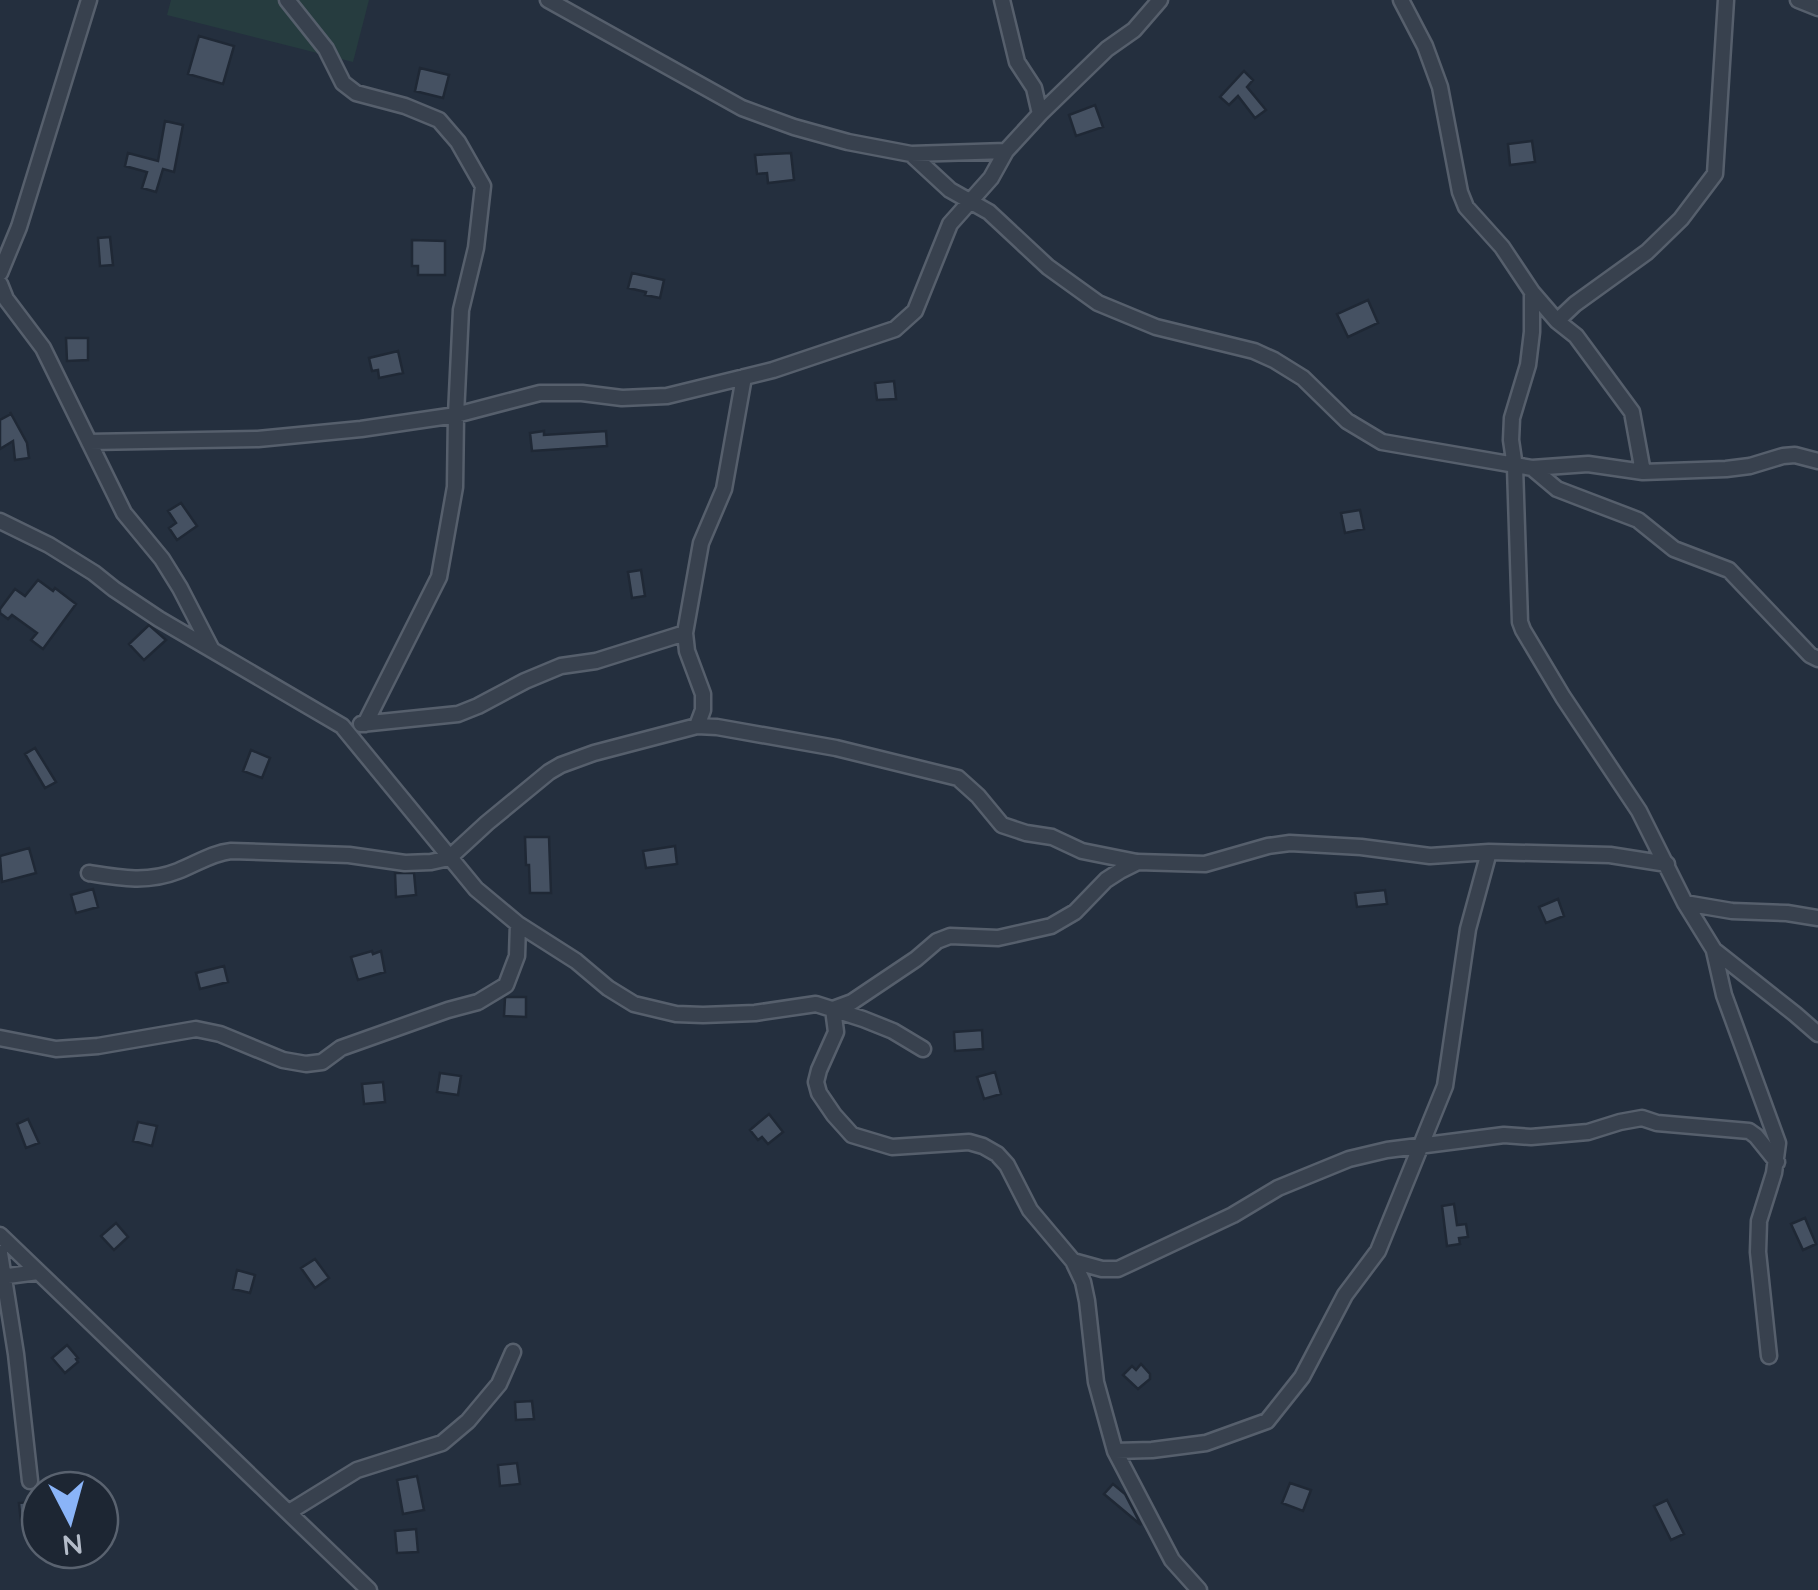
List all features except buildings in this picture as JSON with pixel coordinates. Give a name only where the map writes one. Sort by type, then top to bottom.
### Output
[{"type":"street","points":[[0,273],[19,226],[90,0]]},
{"type":"street","points":[[287,0],[326,49],[342,83],[356,93],[439,120],[458,142],[483,186],[476,248],[461,310],[456,486],[439,577],[365,724]]},
{"type":"street","points":[[548,0],[742,108],[794,127],[910,154],[1006,151]]},
{"type":"street","points":[[1002,0],[1017,62],[1034,88],[1040,114]]},
{"type":"street","points":[[89,442],[258,439],[362,430],[456,415],[540,392],[622,398],[667,396],[772,370],[895,329],[915,311],[950,224],[991,178],[1006,151],[1107,49],[1134,30],[1160,0]]},
{"type":"street","points":[[1400,0],[1440,87],[1466,206],[1502,247],[1532,292],[1576,336],[1632,412],[1643,472]]},
{"type":"street","points":[[1557,321],[1647,252],[1681,219],[1715,174],[1726,0]]},
{"type":"street","points":[[1798,0],[1818,8]]},
{"type":"street","points":[[910,154],[950,190],[989,212],[1048,268],[1098,304],[1156,327],[1274,360],[1303,378],[1346,421],[1382,442],[1532,468],[1588,464],[1643,472],[1738,468],[1794,455],[1818,461]]},
{"type":"street","points":[[0,284],[6,299],[43,348],[124,514],[162,560],[211,649]]},
{"type":"street","points":[[1532,292],[1528,365],[1512,418],[1510,440],[1516,467],[1523,630],[1640,811],[1684,903],[1714,950],[1818,1034]]},
{"type":"street","points":[[697,726],[703,694],[685,633],[701,543],[724,489],[744,377]]},
{"type":"street","points":[[1532,468],[1557,489],[1638,520],[1681,553],[1729,570],[1818,659]]},
{"type":"street","points":[[0,521],[94,572],[160,619],[342,726],[476,888],[518,924],[576,960],[634,1004],[676,1014],[703,1015],[816,1004],[893,1031],[923,1049]]},
{"type":"street","points":[[342,726],[458,714],[561,666],[596,661],[685,633]]},
{"type":"street","points":[[89,873],[132,880],[164,876],[231,850],[405,863],[449,858],[486,822],[561,765],[697,726],[836,748],[958,778],[1002,825],[1052,837],[1082,851],[1138,862],[1205,864],[1290,843],[1417,855],[1610,855],[1667,864]]},
{"type":"street","points":[[1116,1451],[1206,1443],[1267,1420],[1302,1376],[1345,1295],[1378,1251],[1439,1105],[1468,929],[1490,852]]},
{"type":"street","points":[[833,1010],[852,1002],[937,941],[950,936],[998,938],[1051,926],[1075,912],[1106,880],[1138,862]]},
{"type":"street","points":[[1684,903],[1818,918]]},
{"type":"street","points":[[0,1038],[56,1048],[98,1046],[196,1028],[283,1060],[322,1062],[340,1048],[478,1002],[506,985],[517,956],[518,924]]},
{"type":"street","points":[[1714,950],[1724,994],[1778,1143],[1777,1162],[1759,1221],[1758,1252],[1769,1356]]},
{"type":"street","points":[[833,1010],[836,1032],[816,1082],[819,1094],[852,1135],[892,1147],[969,1142],[983,1146],[1008,1165],[1030,1210],[1073,1260],[1083,1282],[1096,1382],[1116,1451],[1172,1560],[1199,1590]]},
{"type":"street","points":[[1073,1260],[1102,1269],[1118,1268],[1233,1215],[1278,1188],[1350,1159],[1387,1150],[1504,1135],[1588,1132],[1642,1118],[1656,1123],[1748,1132],[1777,1162]]},
{"type":"street","points":[[0,1235],[369,1590]]},
{"type":"street","points":[[0,1253],[29,1470]]},
{"type":"street","points":[[2,1276],[38,1272]]},
{"type":"street","points":[[289,1512],[357,1470],[442,1443],[468,1421],[499,1384],[513,1352]]},
{"type":"green space","points":[[171,0],[369,0],[353,62],[167,15]]}]
